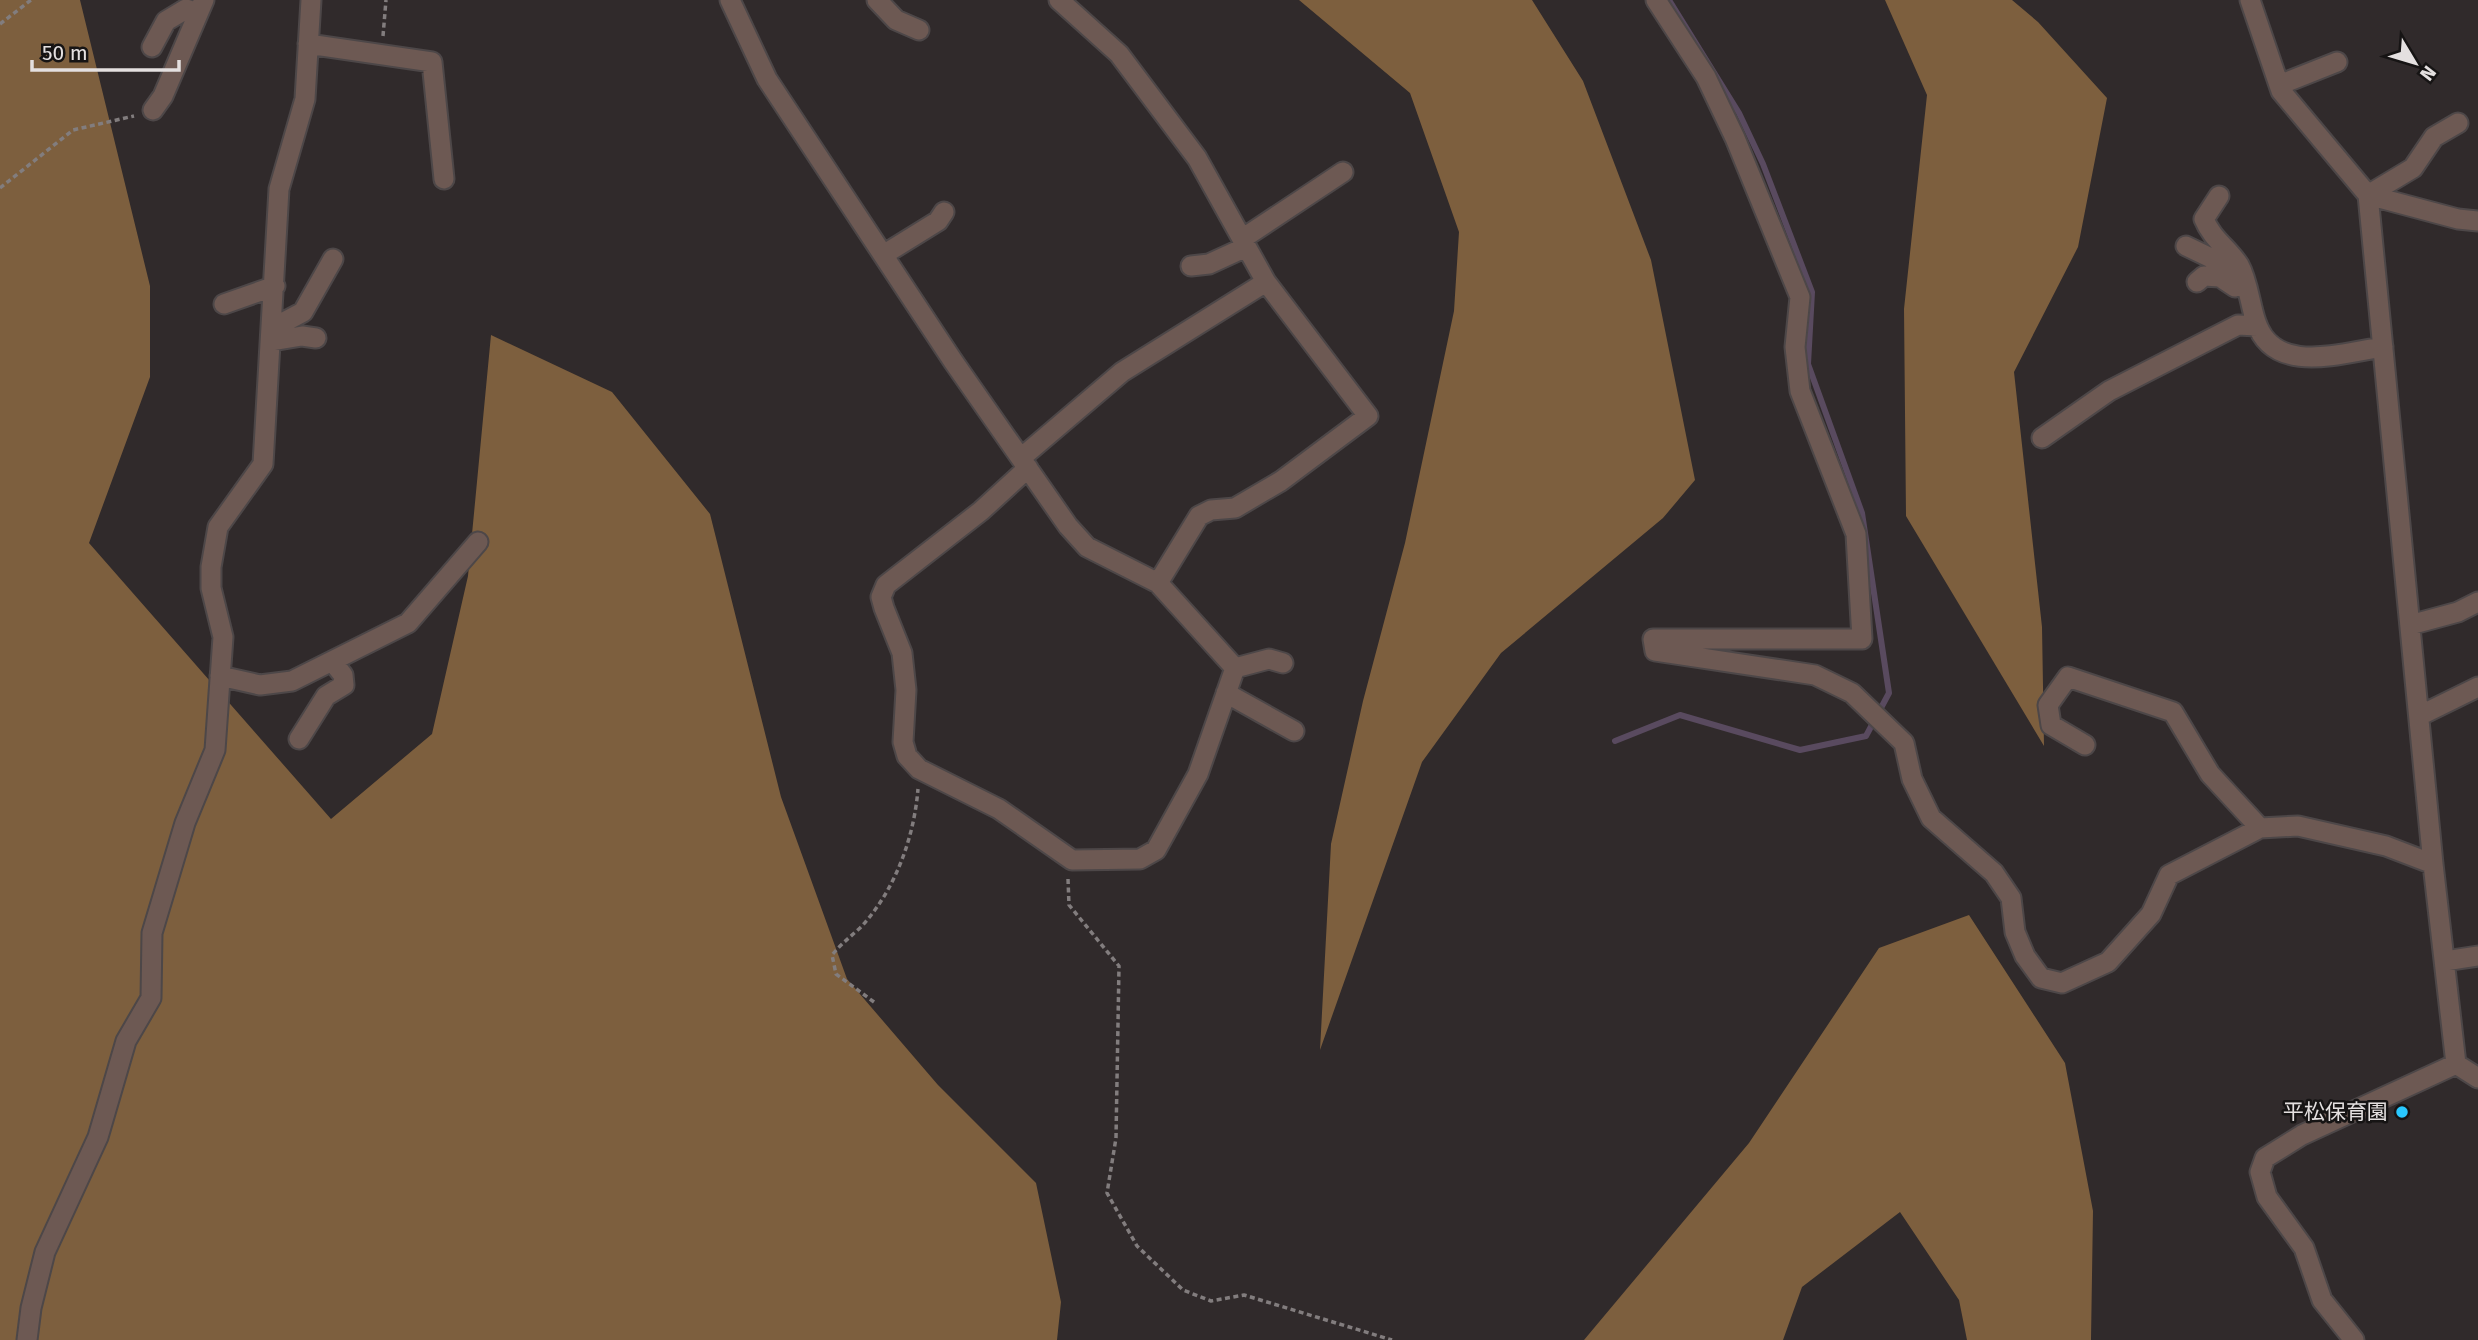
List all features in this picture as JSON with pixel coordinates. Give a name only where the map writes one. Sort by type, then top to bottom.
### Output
[{"type":"street","points":[[27,1340],[30,1308],[45,1252],[98,1138],[125,1041],[151,998],[152,933],[185,822],[215,750],[223,637],[211,588],[211,567],[218,527],[263,464],[273,335],[279,189],[305,99],[310,0]]},
{"type":"street","points":[[730,0],[767,79],[1068,526],[1087,547],[1158,583],[1235,668]]},
{"type":"street","points":[[877,0],[896,20],[919,30]]},
{"type":"street","points":[[1059,0],[1119,54],[1197,158],[1266,282],[1368,416],[1281,481],[1235,508],[1211,510],[1199,516],[1158,583]]},
{"type":"street","points":[[1656,0],[1706,77],[1735,138],[1800,297],[1796,347],[1800,391],[1856,534],[1862,639],[1653,639],[1654,651],[1815,675],[1852,693],[1904,743],[1912,779],[1931,818],[1994,873],[2006,890],[2011,898],[2015,932],[2025,956],[2041,978],[2062,983],[2108,962],[2151,914],[2169,875],[2260,828],[2298,827],[2386,846],[2433,864]]},
{"type":"street","points":[[2250,0],[2278,85],[2320,141],[2368,195],[2458,219],[2478,221]]},
{"type":"street","points":[[152,47],[166,21],[186,9],[201,7]]},
{"type":"street","points":[[153,110],[163,96],[201,7]]},
{"type":"street","points":[[308,44],[432,62],[444,179]]},
{"type":"street","points":[[2278,85],[2337,62]]},
{"type":"street","points":[[2368,195],[2413,168],[2434,137],[2458,123]]},
{"type":"street","points":[[1191,266],[1209,264],[1244,243],[1343,172]]},
{"type":"street","points":[[2368,195],[2433,864],[2456,1064]]},
{"type":"street","points":[[2219,196],[2204,219],[2210,234],[2239,266],[2257,326],[2276,351],[2300,359],[2383,347]]},
{"type":"street","points":[[883,255],[938,222],[944,212]]},
{"type":"street","points":[[2186,246],[2211,258],[2246,288]]},
{"type":"street","points":[[273,335],[303,312],[333,259]]},
{"type":"street","points":[[2197,282],[2204,276],[2220,277],[2246,288]]},
{"type":"street","points":[[1235,668],[1198,774],[1156,850],[1140,859],[1072,860],[999,810],[919,769],[907,756],[903,742],[906,690],[902,653],[881,597],[886,585],[981,511],[1025,463],[1122,372],[1266,282]]},
{"type":"street","points":[[224,304],[275,286]]},
{"type":"street","points":[[2042,438],[2109,391],[2238,325],[2257,326]]},
{"type":"street","points":[[273,335],[316,338]]},
{"type":"street","points":[[220,676],[260,685],[292,681],[408,623],[478,542]]},
{"type":"street","points":[[2410,625],[2458,612],[2478,602]]},
{"type":"street","points":[[1235,668],[1269,659],[1283,663]]},
{"type":"street","points":[[299,739],[326,696],[344,685],[343,676],[332,661]]},
{"type":"street","points":[[2085,745],[2051,725],[2048,705],[2068,677],[2174,712],[2210,774],[2260,828]]},
{"type":"street","points":[[2419,716],[2478,687]]},
{"type":"street","points":[[1226,693],[1294,731]]},
{"type":"street","points":[[2445,961],[2478,956]]},
{"type":"street","points":[[2456,1064],[2478,1078]]},
{"type":"street","points":[[2354,1340],[2322,1300],[2304,1248],[2267,1197],[2260,1172],[2265,1158],[2302,1135],[2456,1064]]},
{"type":"path","points":[[0,23],[31,0]]},
{"type":"path","points":[[381,55],[386,0]]},
{"type":"path","points":[[0,188],[73,130],[153,110]]},
{"type":"path","points":[[874,1002],[836,974],[832,955],[860,928],[894,878],[916,822],[919,769]]},
{"type":"path","points":[[1072,860],[1068,878],[1069,905],[1119,966],[1116,1138],[1107,1194],[1137,1246],[1183,1290],[1211,1301],[1244,1295],[1392,1340]]},
{"type":"shaded area","points":[[0,0],[80,0],[150,286],[150,377],[89,543],[331,819],[432,734],[468,576],[491,335],[612,392],[710,514],[781,797],[847,979],[938,1085],[1036,1183],[1061,1302],[1057,1340],[0,1340]]},
{"type":"shaded area","points":[[1299,0],[1532,0],[1583,81],[1651,260],[1695,480],[1663,518],[1501,653],[1422,762],[1320,1050],[1331,844],[1363,701],[1405,543],[1454,311],[1459,232],[1410,93]]},
{"type":"shaded area","points":[[1885,0],[2012,0],[2038,22],[2107,98],[2078,247],[2014,372],[2042,627],[2044,746],[1906,516],[1904,309],[1927,95]]},
{"type":"shaded area","points":[[1969,915],[2065,1063],[2093,1211],[2091,1340],[1967,1340],[1959,1300],[1900,1212],[1802,1287],[1783,1340],[1584,1340],[1749,1143],[1879,948]]},
{"type":"waterway","points":[[1615,741],[1680,715],[1800,750],[1866,736],[1889,693],[1862,513],[1808,364],[1812,292],[1763,164],[1739,113],[1669,0]]},
{"type":"place","name":"平松保育園","points":[[2402,1112]]}]
